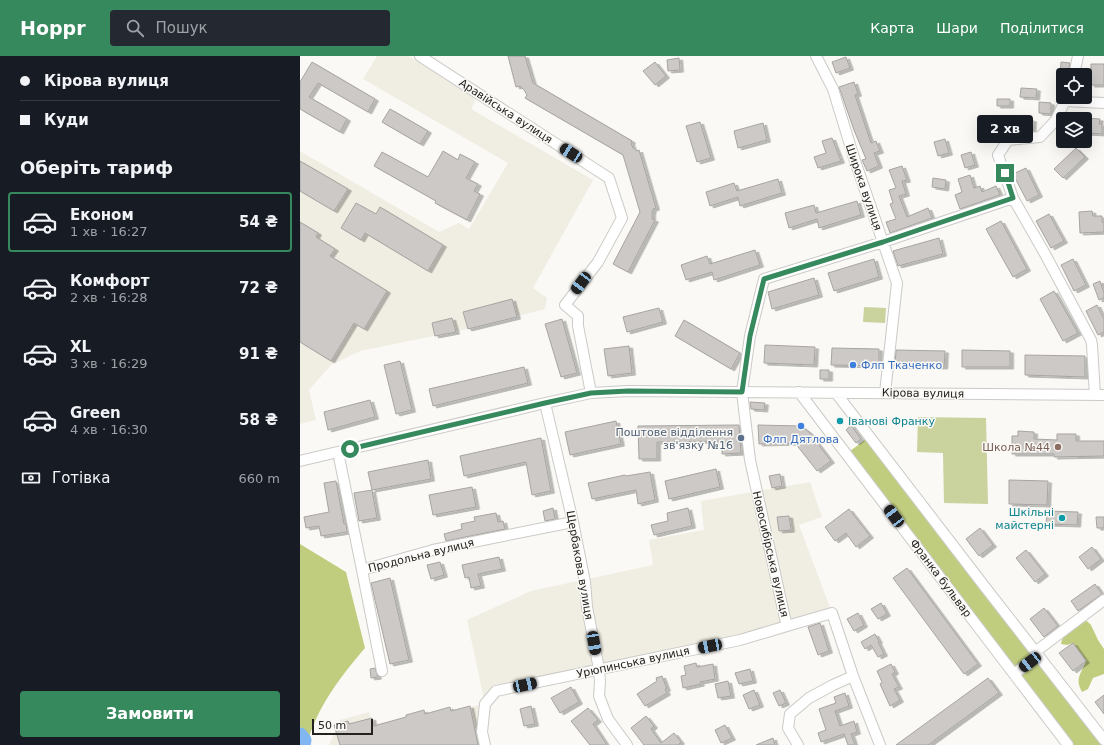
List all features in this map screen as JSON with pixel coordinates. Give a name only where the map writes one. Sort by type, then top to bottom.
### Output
[{"type":"street","name":"Аравійська вулиця","points":[[420,56],[609,178],[622,218],[598,262],[565,305],[578,316],[578,326],[591,393]]},
{"type":"street","name":"Широка вулиця","points":[[816,56],[833,89],[854,158],[897,283],[885,393]]},
{"type":"street","points":[[1075,68],[1078,56]]},
{"type":"street","points":[[1092,102],[1104,103]]},
{"type":"street","points":[[1064,104],[1056,120],[1040,137],[1008,140],[998,155],[1013,198],[1091,340],[1099,395]]},
{"type":"street","points":[[742,392],[750,336],[764,279],[883,242],[1013,198]]},
{"type":"street","name":"Кірова вулиця","points":[[300,461],[591,393],[628,391],[1099,395]]},
{"type":"street","name":"Новосибірська вулиця","points":[[742,392],[750,460],[787,626],[832,613],[853,676],[880,745]]},
{"type":"street","name":"Франка бульвар","points":[[799,392],[1068,745]]},
{"type":"street","points":[[836,393],[1036,654],[1104,740]]},
{"type":"street","name":"Щербакова вулиця","points":[[545,403],[573,522],[585,582],[587,607],[599,669],[599,696],[602,707],[608,719],[627,745]]},
{"type":"street","name":"Продольна вулиця","points":[[338,452],[362,570],[433,550],[573,522]]},
{"type":"street","points":[[362,570],[382,671]]},
{"type":"street","points":[[1014,674],[1036,654],[1104,600]]},
{"type":"street","name":"Урюпинська вулиця","points":[[485,745],[482,732],[485,704],[496,691],[740,640],[787,626]]},
{"type":"street","points":[[798,745],[788,728],[790,714],[809,698],[853,676]]},
{"type":"shaded area","points":[[377,56],[409,56],[477,97],[471,109],[593,180],[533,288],[547,298],[545,309],[468,329],[360,351],[331,365],[309,390],[316,420],[300,424],[300,151],[439,232],[459,223],[469,229],[508,163],[363,79]]},
{"type":"shaded area","points":[[810,482],[822,517],[799,525],[832,613],[740,640],[496,691],[485,704],[467,620],[531,591],[653,565],[649,540],[704,530],[701,501]]},
{"type":"shaded area","points":[[485,704],[485,745],[329,745],[340,720],[369,712],[373,724]]},
{"type":"green space","points":[[864,307],[886,308],[885,323],[863,322]]},
{"type":"green space","points":[[918,417],[986,418],[988,504],[944,503],[943,453],[917,452]]},
{"type":"green space","points":[[869,437],[1104,740],[1104,745],[1068,745],[846,454]]},
{"type":"green space","points":[[300,544],[346,572],[365,648],[330,693],[316,718],[307,745],[300,745]]},
{"type":"green space","points":[[1087,621],[1091,625],[1104,649],[1104,674],[1093,678],[1088,689],[1082,692],[1079,679],[1086,661],[1073,643],[1067,645],[1061,644],[1067,632],[1079,624]]},
{"type":"building","points":[[508,56],[525,56],[533,83],[632,141],[631,143],[633,148],[637,151],[639,150],[656,208],[653,209],[652,213],[652,219],[655,220],[628,272],[613,264],[640,212],[623,155],[525,98],[527,95],[524,90],[520,86],[516,87]]},
{"type":"building","points":[[846,57],[850,68],[836,73],[832,62]]},
{"type":"building","points":[[679,58],[680,70],[668,71],[667,60]]},
{"type":"building","points":[[312,62],[375,99],[368,112],[318,83],[309,97],[347,119],[340,132],[300,109],[300,82]]},
{"type":"building","points":[[655,62],[666,76],[655,85],[643,71]]},
{"type":"building","points":[[1061,62],[1070,63],[1069,68],[1061,68]]},
{"type":"building","points":[[1091,64],[1104,64],[1104,85],[1092,85]]},
{"type":"building","points":[[854,82],[858,94],[855,95],[871,143],[876,141],[880,151],[874,153],[879,166],[867,171],[862,160],[866,159],[839,87]]},
{"type":"building","points":[[1021,88],[1037,89],[1036,98],[1020,97]]},
{"type":"building","points":[[997,99],[1010,99],[1010,106],[997,106]]},
{"type":"building","points":[[1039,102],[1051,103],[1051,114],[1039,113]]},
{"type":"building","points":[[390,109],[428,131],[420,144],[382,122]]},
{"type":"building","points":[[1092,118],[1100,119],[1099,124],[1102,124],[1102,134],[1092,133]]},
{"type":"building","points":[[1025,119],[1033,120],[1032,131],[1024,130]]},
{"type":"building","points":[[700,122],[711,158],[697,162],[686,126]]},
{"type":"building","points":[[763,123],[767,140],[738,148],[734,131]]},
{"type":"building","points":[[832,138],[841,161],[818,168],[814,157],[826,153],[822,141]]},
{"type":"building","points":[[945,139],[949,153],[938,156],[934,142]]},
{"type":"building","points":[[1076,148],[1085,157],[1063,178],[1054,169]]},
{"type":"building","points":[[443,151],[458,160],[460,154],[475,162],[466,178],[478,184],[474,191],[480,194],[467,220],[435,203],[436,201],[374,166],[382,152],[428,177]]},
{"type":"building","points":[[971,152],[975,165],[965,168],[961,155]]},
{"type":"building","points":[[300,161],[348,189],[334,211],[300,191]]},
{"type":"building","points":[[902,166],[907,180],[902,181],[906,194],[899,196],[907,217],[928,208],[932,218],[890,233],[886,222],[896,219],[890,204],[893,203],[889,190],[896,188],[889,170]]},
{"type":"building","points":[[1026,168],[1039,195],[1027,201],[1013,174]]},
{"type":"building","points":[[970,175],[974,188],[980,186],[982,192],[996,186],[1000,195],[960,209],[955,195],[962,192],[958,179]]},
{"type":"building","points":[[933,178],[946,180],[945,189],[932,187]]},
{"type":"building","points":[[778,179],[782,193],[740,206],[738,197],[710,206],[706,192],[734,183],[737,191]]},
{"type":"building","points":[[857,201],[861,215],[819,228],[817,219],[789,228],[785,213],[814,205],[816,213]]},
{"type":"building","points":[[356,203],[376,214],[380,207],[443,245],[428,271],[365,233],[361,240],[341,228]]},
{"type":"building","points":[[1092,211],[1093,216],[1102,216],[1102,222],[1104,222],[1104,232],[1080,233],[1079,212]]},
{"type":"building","points":[[1049,214],[1064,241],[1051,248],[1036,221]]},
{"type":"building","points":[[1001,221],[1027,269],[1013,277],[986,229]]},
{"type":"building","points":[[300,222],[318,233],[316,237],[335,249],[330,256],[387,291],[364,329],[354,323],[331,361],[300,342]]},
{"type":"building","points":[[939,238],[943,254],[898,266],[893,251]]},
{"type":"building","points":[[755,250],[760,265],[714,280],[712,272],[686,280],[681,265],[707,256],[710,264]]},
{"type":"building","points":[[874,259],[879,277],[834,291],[828,273]]},
{"type":"building","points":[[1073,259],[1086,285],[1074,291],[1061,265]]},
{"type":"building","points":[[814,278],[819,295],[772,309],[768,292]]},
{"type":"building","points":[[1100,281],[1104,298],[1099,300],[1093,284]]},
{"type":"building","points":[[1054,291],[1078,333],[1063,341],[1040,299]]},
{"type":"building","points":[[512,299],[517,317],[468,329],[463,312]]},
{"type":"building","points":[[1097,305],[1104,319],[1104,332],[1098,335],[1086,311]]},
{"type":"building","points":[[659,308],[663,322],[627,332],[623,317]]},
{"type":"building","points":[[452,318],[456,332],[435,336],[432,323]]},
{"type":"building","points":[[562,319],[577,373],[561,377],[545,324]]},
{"type":"building","points":[[684,320],[740,353],[731,369],[675,336]]},
{"type":"building","points":[[765,345],[815,347],[814,365],[764,363]]},
{"type":"building","points":[[629,346],[632,373],[608,376],[604,349]]},
{"type":"building","points":[[832,348],[879,349],[879,366],[831,365]]},
{"type":"building","points":[[896,350],[945,351],[944,367],[895,366]]},
{"type":"building","points":[[962,350],[1010,351],[1010,367],[962,367]]},
{"type":"building","points":[[1025,355],[1085,356],[1085,377],[1025,375]]},
{"type":"building","points":[[400,361],[412,410],[396,414],[384,365]]},
{"type":"building","points":[[524,367],[528,383],[433,406],[429,389]]},
{"type":"building","points":[[820,370],[829,370],[829,379],[820,379]]},
{"type":"building","points":[[370,400],[375,417],[328,430],[324,412]]},
{"type":"building","points":[[750,402],[765,403],[764,410],[751,409]]},
{"type":"building","points":[[616,421],[621,444],[570,455],[565,432]]},
{"type":"building","points":[[739,425],[741,453],[722,454],[722,441],[657,442],[657,459],[639,459],[638,426]]},
{"type":"building","points":[[758,425],[801,426],[809,432],[831,461],[817,471],[795,443],[759,444]]},
{"type":"building","points":[[851,425],[861,439],[856,443],[846,430]]},
{"type":"building","name":"Школа №44","points":[[1018,431],[1034,432],[1034,439],[1057,440],[1057,434],[1076,434],[1076,441],[1104,441],[1104,456],[1054,457],[1054,454],[1012,454],[1012,436],[1018,436]]},
{"type":"building","points":[[541,438],[551,491],[532,495],[526,462],[464,476],[460,456]]},
{"type":"building","points":[[428,460],[431,479],[372,490],[368,472]]},
{"type":"building","points":[[716,469],[720,487],[669,499],[665,481]]},
{"type":"building","points":[[650,472],[655,500],[638,504],[636,490],[592,499],[588,483],[625,475]]},
{"type":"building","points":[[780,474],[782,486],[772,488],[769,476]]},
{"type":"building","points":[[1009,480],[1048,481],[1047,505],[1009,504]]},
{"type":"building","points":[[336,481],[344,524],[346,523],[347,532],[321,536],[319,526],[306,528],[304,517],[329,512],[324,483]]},
{"type":"building","points":[[472,487],[476,507],[433,515],[429,495]]},
{"type":"building","points":[[372,490],[377,518],[359,521],[354,493]]},
{"type":"building","points":[[553,508],[555,519],[545,521],[543,511]]},
{"type":"building","points":[[688,508],[692,526],[654,535],[651,525],[668,521],[667,513]]},
{"type":"building","points":[[849,509],[870,536],[856,547],[846,533],[835,541],[825,527]]},
{"type":"building","name":"Шкільні майстерні","points":[[1047,511],[1078,512],[1077,525],[1046,524]]},
{"type":"building","points":[[496,513],[498,522],[503,521],[505,529],[446,541],[444,534],[462,529],[461,524],[475,521],[474,517]]},
{"type":"building","points":[[789,516],[791,530],[779,531],[777,517]]},
{"type":"building","points":[[1096,517],[1104,517],[1104,528],[1097,528]]},
{"type":"building","points":[[980,528],[993,545],[979,556],[966,539]]},
{"type":"building","points":[[1092,547],[1101,559],[1088,569],[1079,557]]},
{"type":"building","points":[[1026,550],[1045,574],[1035,582],[1016,558]]},
{"type":"building","points":[[499,557],[502,569],[478,574],[481,586],[471,588],[469,577],[465,578],[462,565]]},
{"type":"building","points":[[440,562],[444,575],[431,579],[427,565]]},
{"type":"building","points":[[907,568],[978,664],[964,674],[893,578]]},
{"type":"building","points":[[390,578],[409,660],[390,664],[371,583]]},
{"type":"building","points":[[1095,584],[1102,594],[1078,611],[1071,601]]},
{"type":"building","points":[[881,603],[887,614],[878,619],[871,609]]},
{"type":"building","points":[[1044,608],[1058,626],[1044,637],[1030,619]]},
{"type":"building","points":[[858,613],[864,625],[854,631],[847,619]]},
{"type":"building","points":[[820,623],[829,651],[818,655],[808,627]]},
{"type":"building","points":[[875,634],[884,654],[878,657],[871,645],[865,649],[861,642]]},
{"type":"building","points":[[1073,643],[1086,661],[1073,671],[1059,653]]},
{"type":"building","points":[[696,663],[697,667],[713,664],[715,679],[683,688],[681,676],[686,675],[684,666]]},
{"type":"building","points":[[891,664],[895,672],[892,674],[899,687],[894,689],[900,700],[890,706],[880,684],[882,682],[877,671]]},
{"type":"building","points":[[375,668],[378,677],[371,678],[370,669]]},
{"type":"building","points":[[750,669],[753,681],[739,684],[735,673]]},
{"type":"building","points":[[662,676],[667,693],[645,706],[637,694],[657,681],[656,678]]},
{"type":"building","points":[[988,678],[999,693],[928,745],[896,745]]},
{"type":"building","points":[[728,681],[731,696],[718,698],[715,684]]},
{"type":"building","points":[[571,687],[579,702],[560,713],[551,698]]},
{"type":"building","points":[[754,690],[760,705],[749,709],[743,695]]},
{"type":"building","points":[[780,690],[786,703],[779,706],[773,693]]},
{"type":"building","points":[[845,693],[849,706],[835,711],[840,726],[854,721],[857,732],[851,734],[855,745],[848,745],[844,734],[821,742],[818,733],[826,730],[819,709],[836,703],[834,697]]},
{"type":"building","points":[[1104,695],[1104,714],[1095,702]]},
{"type":"building","points":[[470,706],[478,745],[340,745],[334,725],[348,721],[349,724],[372,718],[374,726],[424,710],[425,714],[450,707],[451,711]]},
{"type":"building","points":[[531,706],[535,724],[524,726],[520,709]]},
{"type":"building","points":[[588,708],[598,720],[593,724],[607,745],[590,745],[571,721]]},
{"type":"building","points":[[646,716],[654,726],[651,729],[661,743],[674,733],[681,742],[678,745],[644,745],[631,728]]},
{"type":"building","points":[[725,725],[732,738],[721,743],[715,730]]},
{"type":"building","points":[[773,738],[775,745],[756,745]]},
{"type":"waterway","points":[[300,735],[304,740],[303,745]]},
{"type":"place","name":"Флп Ткаченко","points":[[853,365]]},
{"type":"place","name":"Іванові Франку","points":[[840,421]]},
{"type":"place","name":"Флп Дятлова","points":[[801,426]]},
{"type":"place","name":"Поштове відділення зв'язку №16","points":[[741,438]]},
{"type":"place","name":"Школа №44","points":[[1058,447]]},
{"type":"place","name":"Шкільні майстерні","points":[[1062,518]]},
{"type":"route","points":[[350,449],[591,393],[628,391],[742,392],[750,336],[764,279],[883,242],[1013,198],[1005,173]]}]
